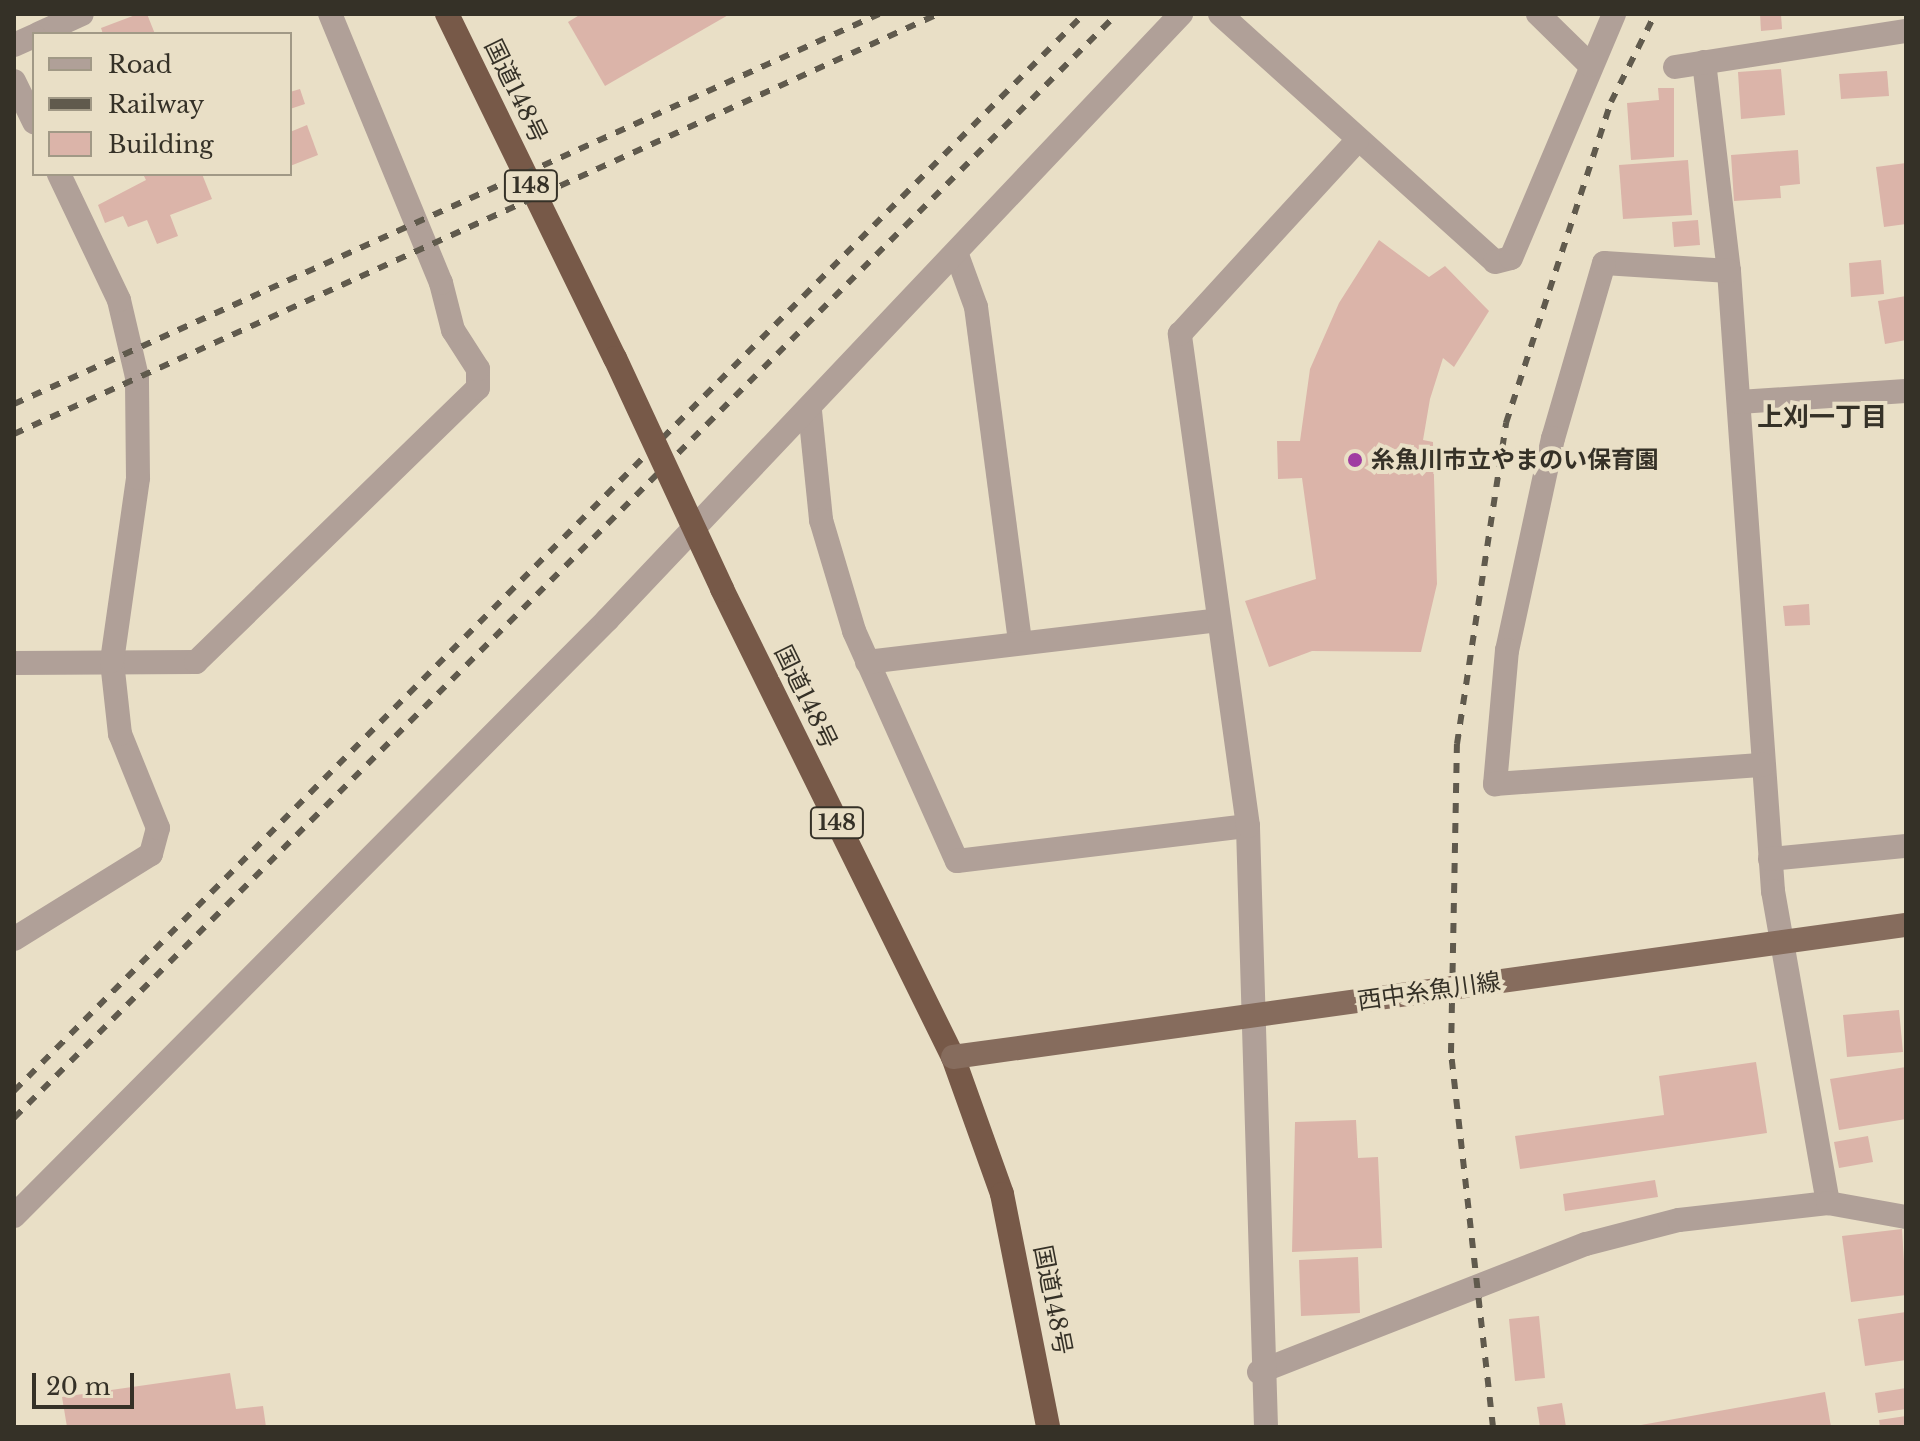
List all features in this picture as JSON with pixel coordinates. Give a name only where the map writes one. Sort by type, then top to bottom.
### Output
[{"type":"highway","name":"国道148号","points":[[447,14],[615,358],[722,589],[953,1057],[1002,1194],[1048,1427]]},
{"type":"main road","name":"西中糸魚川線","points":[[953,1057],[1906,925]]},
{"type":"street","points":[[43,32],[82,14]]},
{"type":"street","points":[[14,663],[196,662],[478,388],[478,369],[453,330],[441,283],[330,14]]},
{"type":"street","points":[[14,1216],[810,411],[1181,14]]},
{"type":"street","points":[[1220,14],[1477,253],[1495,262],[1511,258],[1614,14]]},
{"type":"street","points":[[1538,14],[1590,65]]},
{"type":"street","points":[[1675,67],[1906,31]]},
{"type":"street","points":[[1704,62],[1729,271],[1770,859],[1828,1203]]},
{"type":"street","points":[[14,81],[32,118]]},
{"type":"street","points":[[1266,1427],[1259,1372],[1248,826],[1180,334],[1357,141]]},
{"type":"street","points":[[14,939],[151,854],[158,828],[120,734],[112,661],[142,416],[119,300],[60,176]]},
{"type":"street","points":[[957,255],[976,307],[1020,642]]},
{"type":"street","points":[[1729,271],[1604,263],[1553,438],[1507,650],[1495,784],[1763,765]]},
{"type":"street","points":[[1739,402],[1906,391]]},
{"type":"street","points":[[810,411],[821,520],[867,662],[957,861],[1248,826]]},
{"type":"street","points":[[867,662],[1219,620]]},
{"type":"street","points":[[1770,859],[1906,846]]},
{"type":"street","points":[[1259,1372],[1586,1244],[1693,1218],[1828,1203],[1906,1217]]},
{"type":"building","points":[[138,14],[147,14],[154,32],[102,32],[101,28]]},
{"type":"building","points":[[581,14],[730,14],[605,86],[568,22]]},
{"type":"building","points":[[1760,14],[1781,14],[1782,29],[1761,31]]},
{"type":"building","points":[[1781,69],[1785,115],[1741,119],[1738,72]]},
{"type":"building","points":[[1887,71],[1889,96],[1841,99],[1839,74]]},
{"type":"building","points":[[1658,88],[1674,88],[1674,157],[1631,160],[1627,103],[1659,100]]},
{"type":"building","points":[[300,89],[305,104],[292,108],[292,91]]},
{"type":"building","points":[[307,125],[318,155],[292,165],[292,131]]},
{"type":"building","points":[[1798,150],[1800,184],[1780,186],[1781,198],[1734,201],[1731,155]]},
{"type":"building","points":[[1688,160],[1692,215],[1623,219],[1619,165]]},
{"type":"building","points":[[1906,163],[1906,224],[1884,227],[1876,167]]},
{"type":"building","points":[[144,176],[203,176],[212,199],[170,215],[178,236],[157,244],[147,220],[128,227],[123,216],[105,223],[98,205],[146,180]]},
{"type":"building","points":[[1698,220],[1700,245],[1674,247],[1672,222]]},
{"type":"building","name":"糸魚川市立やまのい保育園","points":[[1379,240],[1429,277],[1445,266],[1489,311],[1454,367],[1443,358],[1430,399],[1423,440],[1433,442],[1437,584],[1421,652],[1312,651],[1269,667],[1245,601],[1316,579],[1302,478],[1278,479],[1277,441],[1300,441],[1310,369],[1339,303]]},
{"type":"building","points":[[1881,260],[1884,294],[1851,297],[1849,263]]},
{"type":"building","points":[[1906,296],[1906,340],[1885,344],[1878,301]]},
{"type":"building","points":[[1809,604],[1810,625],[1785,626],[1783,606]]},
{"type":"building","points":[[1899,1010],[1903,1052],[1847,1057],[1843,1015]]},
{"type":"building","points":[[1756,1062],[1767,1133],[1520,1169],[1515,1136],[1664,1115],[1659,1076]]},
{"type":"building","points":[[1906,1067],[1906,1119],[1839,1130],[1830,1079]]},
{"type":"building","points":[[1356,1120],[1358,1158],[1378,1157],[1382,1248],[1292,1252],[1295,1122]]},
{"type":"building","points":[[1868,1136],[1873,1162],[1839,1168],[1834,1142]]},
{"type":"building","points":[[1655,1180],[1658,1197],[1565,1211],[1563,1194]]},
{"type":"building","points":[[1902,1229],[1906,1295],[1851,1302],[1842,1236]]},
{"type":"building","points":[[1358,1257],[1360,1313],[1301,1316],[1299,1260]]},
{"type":"building","points":[[1906,1312],[1906,1360],[1865,1366],[1858,1319]]},
{"type":"building","points":[[1539,1316],[1545,1378],[1515,1381],[1509,1319]]},
{"type":"building","points":[[230,1373],[236,1409],[263,1406],[266,1427],[67,1427],[62,1397]]},
{"type":"building","points":[[1906,1388],[1906,1409],[1878,1413],[1875,1393]]},
{"type":"building","points":[[1825,1392],[1831,1427],[1641,1427],[1641,1425]]},
{"type":"building","points":[[1562,1403],[1566,1427],[1540,1427],[1537,1407]]},
{"type":"building","points":[[1906,1416],[1906,1427],[1880,1427],[1879,1420]]},
{"type":"railway","points":[[14,404],[879,14]]},
{"type":"railway","points":[[14,434],[938,14]]},
{"type":"railway","points":[[14,1091],[1084,14]]},
{"type":"railway","points":[[14,1118],[1117,14]]},
{"type":"railway","points":[[1493,1427],[1451,1053],[1457,744],[1506,423],[1611,102],[1655,14]]},
{"type":"place","name":"糸魚川市立やまのい保育園","points":[[1355,460]]},
{"type":"district","name":"上刈一丁目","points":[[1822,418]]}]
